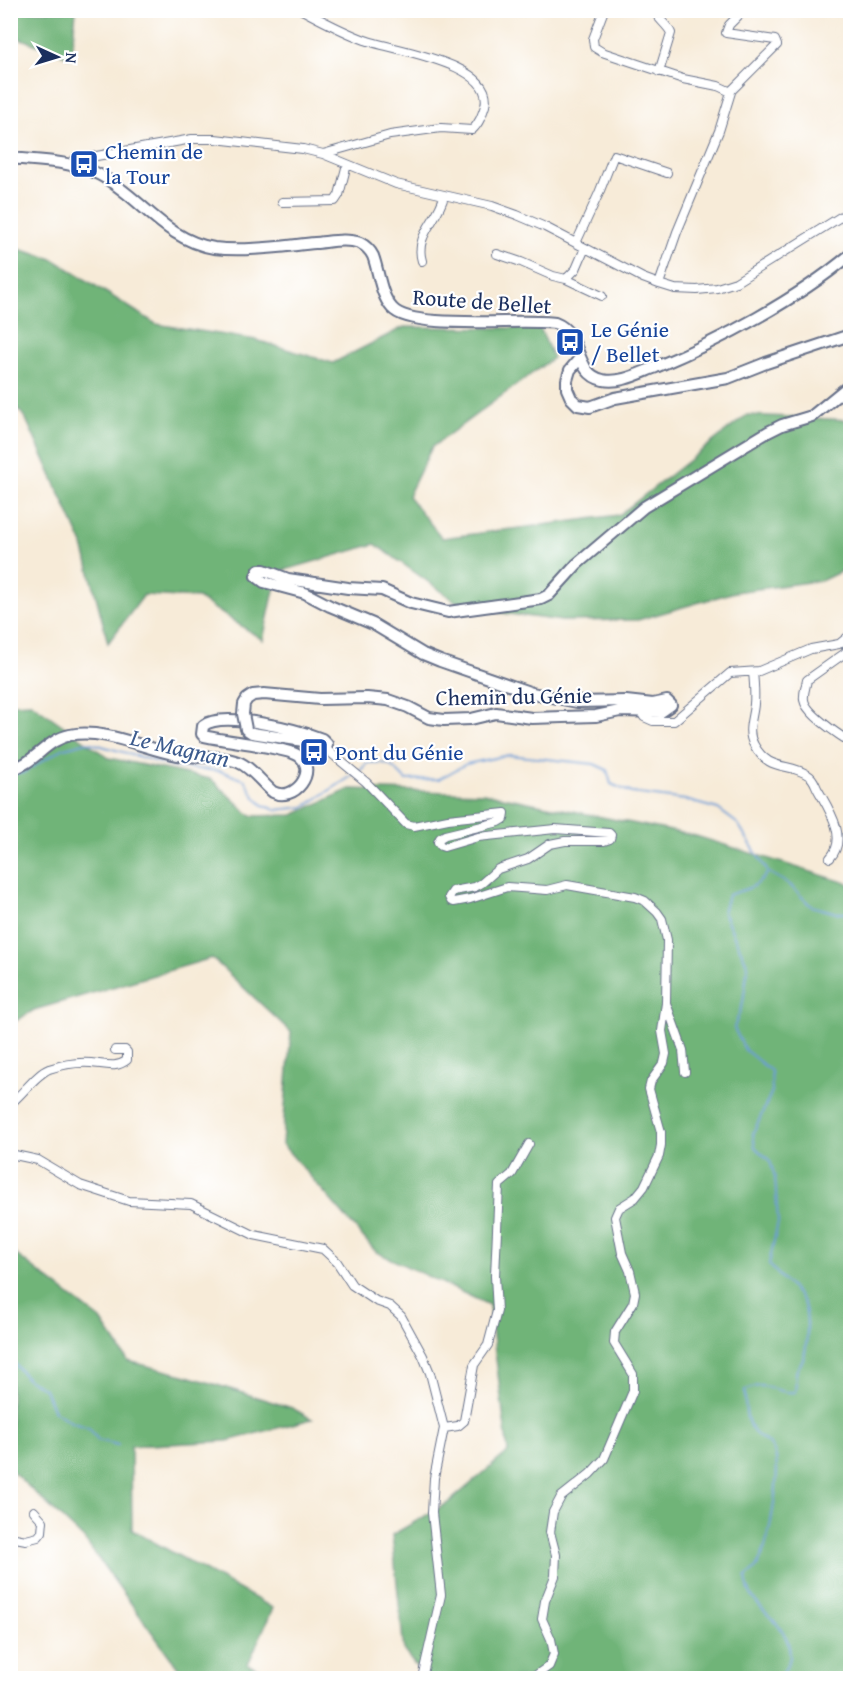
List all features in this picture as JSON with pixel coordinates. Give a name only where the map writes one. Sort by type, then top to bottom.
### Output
[{"type":"street","points":[[302,10],[365,40],[451,64],[483,87],[486,98],[479,120],[472,130],[441,128],[390,135],[322,154]]},
{"type":"street","points":[[604,10],[594,39],[594,47],[659,72],[731,91]]},
{"type":"street","points":[[654,10],[671,33],[659,72]]},
{"type":"street","points":[[659,284],[694,188],[722,123],[731,91],[777,45],[775,40],[726,33],[729,25],[744,10]]},
{"type":"street","points":[[71,166],[74,160],[192,139],[266,144],[322,154],[396,184],[492,206],[545,227],[643,278],[675,289],[697,290],[728,285],[850,211]]},
{"type":"street","points":[[576,243],[614,155],[667,173]]},
{"type":"street","name":"Route de Bellet","points":[[10,158],[93,171],[106,178],[162,224],[183,238],[196,243],[228,249],[336,241],[360,243],[373,255],[387,300],[392,308],[404,316],[434,320],[555,323],[570,332],[580,358],[588,371],[602,380],[628,378],[713,342],[813,284],[850,255]]},
{"type":"street","points":[[282,202],[335,201],[339,195],[347,164]]},
{"type":"street","points":[[422,261],[420,250],[424,232],[438,214],[444,196]]},
{"type":"street","points":[[566,279],[576,269],[585,248]]},
{"type":"street","points":[[497,254],[566,279],[602,296]]},
{"type":"street","points":[[580,358],[570,370],[567,389],[573,401],[581,406],[590,407],[615,398],[720,381],[850,335]]},
{"type":"street","name":"Chemin du Génie","points":[[532,1678],[549,1666],[554,1654],[551,1639],[542,1619],[545,1601],[555,1576],[556,1555],[550,1532],[553,1512],[561,1497],[590,1474],[604,1459],[633,1391],[633,1374],[614,1343],[615,1332],[633,1303],[635,1293],[630,1271],[622,1253],[615,1217],[619,1208],[635,1198],[644,1186],[659,1156],[661,1132],[649,1089],[651,1081],[664,1063],[666,1054],[662,1031],[666,1003],[665,929],[657,912],[645,901],[635,897],[567,885],[547,890],[507,887],[454,902],[449,897],[453,891],[475,886],[498,869],[528,859],[550,844],[565,841],[604,842],[610,839],[609,833],[555,829],[478,837],[444,847],[438,842],[445,835],[499,822],[504,819],[505,813],[448,819],[414,826],[405,824],[366,782],[326,749],[322,751],[310,742],[252,733],[246,729],[244,704],[253,695],[264,694],[320,699],[368,698],[388,700],[429,718],[444,720],[471,719],[496,713],[543,718],[596,716],[620,711],[661,712],[671,705],[667,701],[653,704],[626,701],[577,702],[532,693],[432,657],[373,624],[305,593],[258,579],[256,576],[257,572],[264,570],[288,579],[348,588],[382,590],[411,603],[448,612],[540,599],[549,595],[577,564],[644,507],[768,432],[812,416],[850,385]]},
{"type":"street","points":[[641,712],[644,717],[653,721],[674,721],[730,673],[766,669],[811,649],[839,644],[850,635]]},
{"type":"street","points":[[850,646],[845,653],[807,680],[803,697],[805,704],[816,716],[850,742]]},
{"type":"street","points":[[753,672],[751,740],[760,754],[768,761],[812,778],[835,820],[837,841],[834,854],[830,858]]},
{"type":"street","points":[[10,770],[28,761],[56,740],[80,733],[177,755],[239,762],[273,792],[285,795],[299,788],[305,776],[305,762],[298,755],[284,750],[204,736],[202,726],[210,722],[229,720],[274,725],[322,739],[327,744],[326,749]]},
{"type":"street","points":[[666,1003],[683,1050],[685,1072]]},
{"type":"street","points":[[10,1104],[46,1070],[92,1063],[106,1066],[122,1064],[127,1060],[127,1052],[115,1050]]},
{"type":"street","points":[[444,1428],[458,1426],[464,1421],[474,1365],[488,1344],[497,1311],[495,1276],[499,1185],[512,1174],[529,1144]]},
{"type":"street","points":[[10,1154],[38,1160],[80,1185],[129,1201],[190,1204],[254,1235],[323,1249],[337,1262],[352,1285],[376,1301],[390,1306],[401,1316],[430,1373],[444,1428],[434,1478],[432,1513],[441,1595],[422,1678]]},
{"type":"street","points":[[10,1538],[26,1540],[38,1538],[42,1532],[42,1521],[34,1511]]},
{"type":"green space","points":[[10,11],[76,11],[71,58],[11,35]]},
{"type":"green space","points":[[11,247],[53,259],[156,324],[256,340],[333,363],[404,327],[540,328],[553,358],[432,447],[408,496],[442,538],[619,515],[747,415],[850,420],[850,567],[823,580],[735,592],[638,620],[562,621],[465,608],[375,544],[278,572],[263,640],[198,598],[144,595],[108,643],[83,545],[25,417],[11,402]]},
{"type":"green space","points":[[31,703],[109,758],[211,779],[251,816],[293,815],[350,789],[483,793],[696,836],[850,884],[850,1678],[425,1678],[404,1651],[392,1535],[448,1503],[508,1452],[489,1305],[376,1252],[282,1144],[291,1032],[212,958],[34,1010],[11,1024],[11,704]]},
{"type":"green space","points":[[10,1250],[101,1320],[128,1361],[191,1377],[292,1408],[312,1419],[227,1441],[131,1446],[132,1530],[273,1608],[248,1664],[279,1678],[212,1678],[181,1672],[84,1539],[11,1470]]},
{"type":"waterway","name":"Le Magnan","points":[[13,773],[23,773],[64,748],[88,742],[175,767],[220,771],[245,780],[254,796],[263,805],[276,810],[304,807],[361,770],[367,763],[389,765],[406,780],[439,779],[466,764],[509,755],[594,764],[607,770],[611,784],[632,793],[685,800],[718,809],[738,824],[768,872],[756,885],[728,895],[723,912],[748,966],[743,1002],[734,1028],[745,1050],[771,1071],[772,1091],[753,1134],[755,1147],[770,1161],[775,1177],[778,1222],[769,1264],[803,1302],[807,1324],[806,1349],[796,1372],[795,1392],[784,1392],[760,1386],[745,1390],[746,1411],[750,1427],[771,1446],[775,1454],[775,1494],[769,1529],[761,1559],[756,1568],[746,1577],[754,1599],[784,1633],[788,1644],[790,1657],[780,1678]]},
{"type":"waterway","points":[[768,872],[789,884],[811,906],[837,913],[850,913]]},
{"type":"waterway","points":[[10,1358],[27,1379],[45,1389],[54,1411],[71,1422],[89,1428],[98,1440],[118,1445]]},
{"type":"place","name":"Chemin de la Tour","points":[[84,164]]},
{"type":"place","name":"Le Génie / Bellet","points":[[570,342]]},
{"type":"place","name":"Pont du Génie","points":[[314,752]]}]
